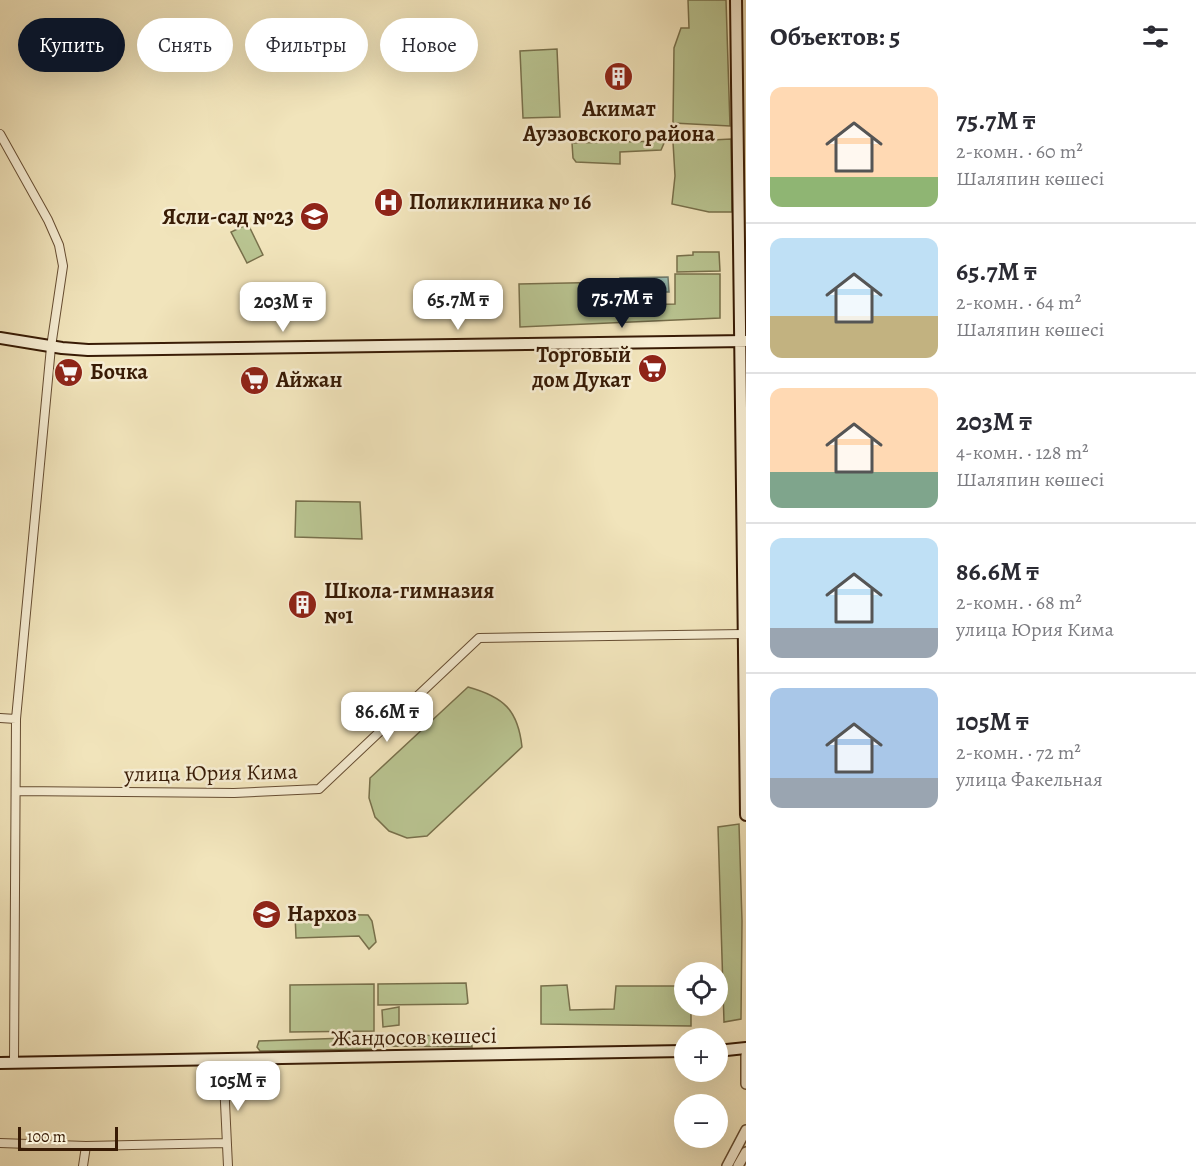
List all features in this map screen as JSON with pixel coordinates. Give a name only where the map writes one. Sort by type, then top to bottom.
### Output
[{"type":"main road","points":[[736,0],[744,341],[743,634],[746,815]]},
{"type":"main road","points":[[0,338],[51,347],[88,350],[744,341]]},
{"type":"main road","points":[[728,1050],[746,1048]]},
{"type":"main road","name":"Жандосов көшесі","points":[[0,1064],[674,1051]]},
{"type":"street","points":[[0,134],[48,220],[59,245],[63,266],[51,347],[16,719],[14,1063]]},
{"type":"street","name":"улица Юрия Кима","points":[[16,791],[234,793],[319,789],[479,638],[743,634]]},
{"type":"street","points":[[0,718],[16,719]]},
{"type":"street","points":[[746,1054],[746,1084]]},
{"type":"street","points":[[223,1060],[228,1166]]},
{"type":"street","points":[[727,1166],[746,1130]]},
{"type":"street","points":[[0,1143],[86,1146],[226,1143]]},
{"type":"street","points":[[83,1166],[86,1146]]},
{"type":"street","points":[[738,1166],[746,1152]]},
{"type":"green space","points":[[688,0],[726,0],[730,126],[673,123],[674,48],[681,28],[689,28]]},
{"type":"green space","points":[[557,49],[560,117],[523,118],[520,51]]},
{"type":"green space","points":[[731,139],[732,212],[709,212],[672,204],[675,176],[673,142]]},
{"type":"green space","points":[[665,141],[661,150],[620,152],[620,164],[576,162],[573,158],[572,143]]},
{"type":"green space","points":[[248,224],[263,255],[247,263],[231,232]]},
{"type":"green space","points":[[693,252],[719,252],[720,271],[677,272],[677,256],[693,255]]},
{"type":"green space","points":[[675,274],[720,274],[720,318],[520,327],[519,284],[617,282],[618,305],[675,304]]},
{"type":"green space","points":[[296,501],[360,502],[362,539],[295,537]]},
{"type":"green space","points":[[468,687],[491,695],[507,707],[517,723],[522,747],[427,836],[407,838],[389,831],[375,817],[369,798],[370,778]]},
{"type":"green space","points":[[739,824],[742,921],[741,1019],[724,1022],[724,1016],[728,1016],[728,962],[722,962],[718,827]]},
{"type":"green space","points":[[295,914],[368,915],[372,921],[376,942],[369,949],[359,936],[296,938]]},
{"type":"green space","points":[[466,983],[468,1003],[466,1004],[378,1005],[378,984]]},
{"type":"green space","points":[[374,984],[374,1031],[290,1032],[290,985]]},
{"type":"green space","points":[[567,985],[570,1010],[614,1009],[616,986],[674,986],[674,1016],[691,1016],[691,1026],[541,1024],[541,986]]},
{"type":"green space","points":[[399,1007],[399,1025],[383,1027],[382,1010]]},
{"type":"green space","points":[[471,1034],[472,1047],[382,1046],[382,1037]]},
{"type":"green space","points":[[376,1037],[376,1049],[260,1051],[257,1047],[259,1041]]},
{"type":"water","points":[[668,277],[669,292],[621,292],[620,278]]},
{"type":"place","name":"Акимат Ауэзовского района","points":[[619,77]]},
{"type":"place","name":"Поликлиника № 16","points":[[388,202]]},
{"type":"place","name":"Ясли-сад №23","points":[[315,217]]},
{"type":"place","name":"Торговый дом Дукат","points":[[652,368]]},
{"type":"place","name":"Бочка","points":[[69,372]]},
{"type":"place","name":"Айжан","points":[[255,380]]},
{"type":"place","name":"Школа-гимназия №1","points":[[303,604]]},
{"type":"place","name":"Нархоз","points":[[266,914]]}]
